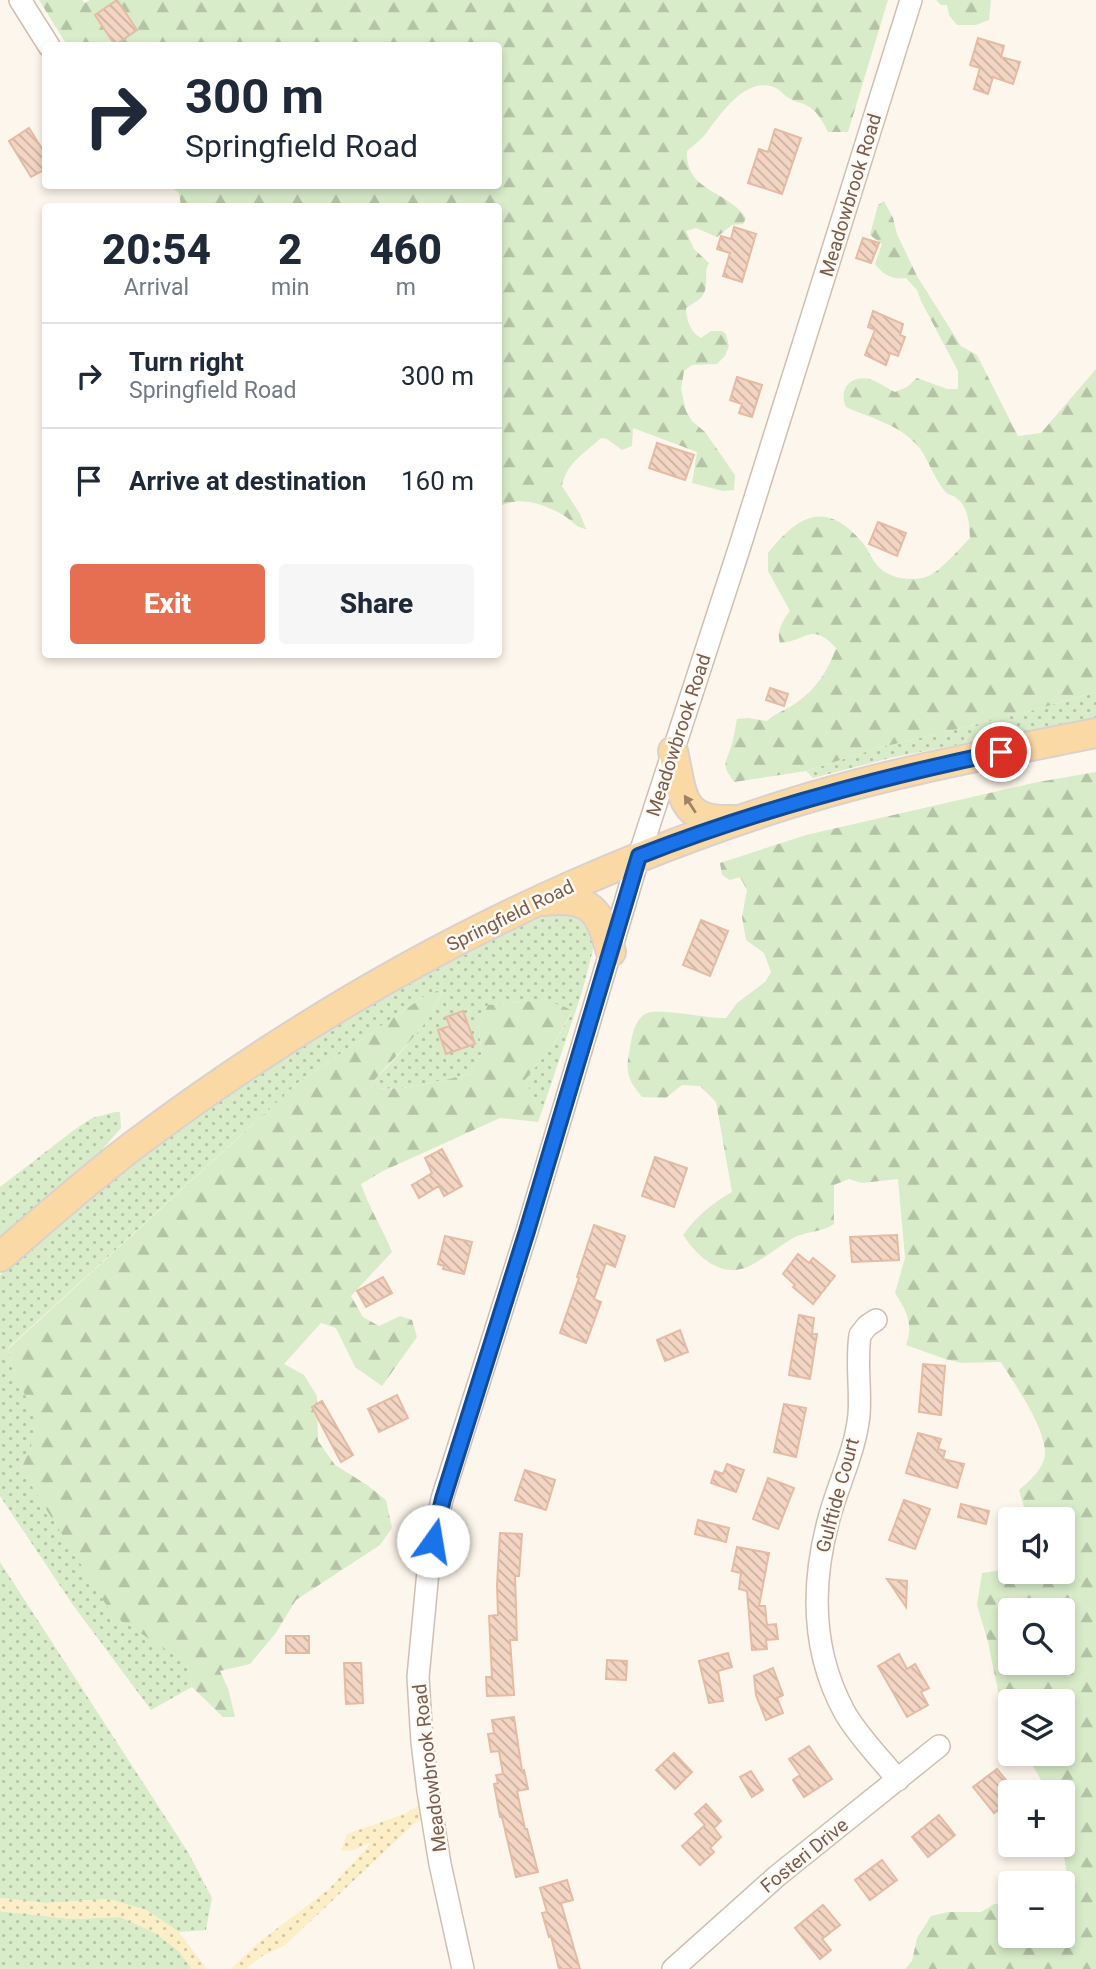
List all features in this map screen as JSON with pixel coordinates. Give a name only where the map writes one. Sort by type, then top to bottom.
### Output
[{"type":"main road","name":"Springfield Road","points":[[0,1257],[136,1143],[250,1061],[357,994],[531,902],[639,856],[739,820],[846,787],[1096,733]]},
{"type":"main road","points":[[673,751],[685,799],[692,812],[704,819],[739,820]]},
{"type":"main road","points":[[531,902],[573,900],[586,905],[597,914],[603,924],[611,951]]},
{"type":"street","points":[[20,0],[46,42]]},
{"type":"street","name":"Meadowbrook Road","points":[[463,1969],[440,1864],[422,1742],[418,1677],[429,1562],[443,1499],[639,856],[911,0]]},
{"type":"street","name":"Gulftide Court","points":[[876,1320],[860,1335],[859,1415],[846,1471],[828,1519],[820,1557],[816,1593],[817,1626],[823,1659],[846,1715],[898,1780]]},
{"type":"street","name":"Fosteri Drive","points":[[673,1969],[777,1876],[939,1746]]},
{"type":"green space","points":[[39,0],[82,0],[85,3],[90,0],[888,0],[848,132],[828,132],[812,109],[787,97],[776,88],[765,85],[745,91],[736,98],[703,137],[687,151],[688,165],[700,183],[729,201],[746,218],[743,224],[732,225],[717,237],[696,228],[686,231],[694,249],[709,263],[704,293],[699,300],[686,308],[688,321],[694,333],[701,338],[711,331],[722,331],[726,334],[729,346],[725,356],[717,364],[692,365],[684,371],[681,389],[686,411],[692,421],[705,432],[735,475],[734,490],[723,491],[692,483],[697,452],[633,428],[632,446],[622,450],[607,439],[601,438],[577,459],[564,478],[562,486],[586,529],[540,504],[523,501],[502,506],[502,203],[181,203],[179,193],[174,189],[502,189],[502,42],[65,42]]},
{"type":"green space","points":[[936,0],[991,0],[989,20],[976,25],[957,25],[949,15],[947,5],[941,5]]},
{"type":"green space","points":[[884,201],[917,276],[961,346],[977,355],[1018,436],[1041,433],[1096,369],[1096,692],[1027,712],[878,748],[806,771],[734,782],[725,764],[737,719],[767,721],[796,703],[810,692],[820,679],[836,648],[828,640],[815,634],[780,643],[780,630],[790,611],[768,571],[768,553],[779,540],[801,522],[812,518],[836,520],[862,542],[881,569],[899,578],[913,579],[926,577],[937,571],[970,538],[963,505],[944,491],[914,441],[876,419],[846,407],[844,401],[847,385],[862,378],[895,392],[907,387],[917,378],[947,389],[958,389],[958,371],[917,290],[906,278],[889,276],[875,264],[882,244],[870,235],[878,205]]},
{"type":"green space","points":[[1096,692],[1096,717],[890,758],[813,778],[806,771],[878,748],[1027,712]]},
{"type":"green space","points":[[1096,772],[1096,1969],[905,1969],[912,1961],[917,1938],[931,1916],[948,1912],[981,1912],[994,1904],[998,1904],[998,1948],[1075,1948],[1075,1871],[1066,1871],[1064,1857],[1075,1857],[1075,1780],[1041,1780],[1033,1766],[1075,1766],[1075,1689],[998,1691],[977,1605],[982,1573],[998,1571],[998,1584],[1075,1584],[1075,1507],[1024,1507],[1019,1490],[1033,1477],[1045,1456],[1043,1439],[1027,1404],[1001,1362],[961,1363],[906,1345],[908,1318],[895,1293],[905,1258],[898,1179],[862,1183],[849,1179],[834,1185],[834,1224],[793,1238],[746,1267],[723,1269],[707,1261],[683,1235],[705,1210],[732,1192],[716,1102],[700,1086],[682,1085],[666,1098],[642,1097],[628,1074],[634,1029],[645,1014],[660,1012],[726,1018],[737,1003],[765,982],[771,972],[764,953],[746,940],[742,917],[747,890],[740,877],[730,880],[722,875],[720,863],[806,835],[1038,782]]},
{"type":"green space","points":[[567,907],[584,912],[596,938],[582,992],[541,1114],[525,1080],[554,1044],[572,1012],[544,1002],[488,1005],[478,1026],[482,1053],[470,1074],[390,1089],[369,1086],[422,1027],[442,990],[425,996],[299,1082],[8,1348],[14,1372],[38,1420],[22,1469],[187,1664],[192,1687],[151,1710],[73,1605],[0,1496],[0,1275],[157,1146],[267,1069],[383,998],[535,920]]},
{"type":"green space","points":[[442,989],[431,1015],[370,1086],[391,1089],[470,1074],[482,1053],[478,1026],[488,1005],[542,1002],[563,1006],[572,1011],[554,1044],[525,1080],[541,1114],[538,1122],[500,1118],[383,1171],[361,1184],[392,1252],[351,1296],[363,1317],[379,1326],[400,1316],[412,1320],[417,1337],[382,1386],[355,1367],[336,1328],[321,1323],[284,1364],[304,1375],[317,1396],[318,1441],[335,1465],[386,1500],[392,1528],[380,1545],[296,1600],[275,1634],[250,1664],[220,1671],[228,1688],[235,1717],[223,1717],[192,1687],[187,1664],[112,1614],[21,1469],[31,1448],[37,1420],[14,1372],[8,1349],[299,1082],[425,996]]},
{"type":"green space","points":[[120,1112],[121,1128],[88,1166],[0,1240],[0,1187],[92,1118]]},
{"type":"green space","points":[[0,1562],[188,1852],[212,1898],[206,1930],[179,1932],[146,1910],[108,1899],[45,1903],[0,1898]]},
{"type":"green space","points":[[0,1911],[72,1919],[120,1917],[154,1932],[179,1951],[192,1969],[0,1969]]},
{"type":"sand","points":[[422,1804],[424,1817],[284,1946],[262,1956],[246,1969],[231,1969],[258,1943],[329,1889],[372,1842],[354,1850],[341,1851],[347,1834],[404,1814]]},
{"type":"sand","points":[[0,1898],[45,1903],[108,1899],[146,1910],[179,1932],[207,1969],[192,1969],[179,1951],[154,1932],[120,1917],[72,1919],[0,1911]]},
{"type":"building","points":[[117,0],[137,30],[119,42],[113,42],[95,15]]},
{"type":"building","points":[[978,38],[1004,46],[1001,57],[1020,62],[1013,84],[993,77],[988,94],[974,89],[980,68],[970,65]]},
{"type":"building","points":[[29,128],[42,149],[42,171],[31,177],[9,141]]},
{"type":"building","points":[[775,129],[801,138],[782,194],[748,183],[759,149],[768,152]]},
{"type":"building","points":[[734,227],[756,234],[742,282],[723,276],[730,253],[717,249],[721,236],[731,239]]},
{"type":"building","points":[[863,238],[879,243],[871,263],[856,258]]},
{"type":"building","points":[[873,311],[903,324],[900,335],[905,337],[898,356],[890,353],[886,365],[865,355],[875,330],[868,327]]},
{"type":"building","points":[[737,377],[762,385],[752,417],[739,413],[742,404],[730,400]]},
{"type":"building","points":[[657,443],[694,455],[685,480],[649,468]]},
{"type":"building","points":[[878,522],[906,533],[897,556],[869,544]]},
{"type":"building","points":[[770,688],[788,694],[784,706],[766,700]]},
{"type":"building","points":[[701,920],[728,931],[710,976],[683,965]]},
{"type":"building","points":[[463,1011],[475,1044],[446,1054],[438,1030],[450,1026],[446,1017]]},
{"type":"building","points":[[442,1149],[462,1186],[444,1196],[439,1186],[419,1198],[412,1185],[432,1173],[425,1158]]},
{"type":"building","points":[[655,1157],[687,1168],[674,1207],[642,1196]]},
{"type":"building","points":[[594,1225],[625,1236],[615,1267],[606,1263],[594,1299],[601,1302],[586,1343],[560,1333]]},
{"type":"building","points":[[897,1235],[899,1260],[852,1262],[850,1237]]},
{"type":"building","points":[[445,1236],[472,1242],[464,1274],[443,1269],[444,1266],[438,1264]]},
{"type":"building","points":[[798,1254],[809,1263],[813,1258],[835,1276],[813,1304],[793,1287],[795,1285],[783,1274]]},
{"type":"building","points":[[383,1277],[392,1293],[366,1307],[357,1291]]},
{"type":"building","points":[[799,1315],[814,1318],[812,1334],[817,1334],[810,1379],[789,1375]]},
{"type":"building","points":[[680,1330],[688,1352],[665,1361],[657,1340]]},
{"type":"building","points":[[923,1364],[945,1366],[941,1415],[919,1412]]},
{"type":"building","points":[[397,1395],[408,1418],[379,1432],[368,1409]]},
{"type":"building","points":[[322,1401],[353,1455],[341,1462],[312,1407]]},
{"type":"building","points":[[784,1404],[806,1408],[796,1457],[774,1452]]},
{"type":"building","points":[[918,1433],[941,1439],[938,1449],[945,1451],[943,1459],[964,1464],[957,1488],[906,1473]]},
{"type":"building","points":[[727,1464],[744,1470],[736,1492],[711,1483],[715,1471],[723,1474]]},
{"type":"building","points":[[525,1470],[555,1480],[546,1510],[515,1500]]},
{"type":"building","points":[[768,1478],[794,1488],[778,1529],[753,1519]]},
{"type":"building","points":[[904,1500],[930,1509],[915,1549],[889,1540]]},
{"type":"building","points":[[961,1504],[989,1511],[986,1524],[958,1517]]},
{"type":"building","points":[[698,1520],[729,1528],[726,1542],[695,1534]]},
{"type":"building","points":[[500,1533],[522,1534],[519,1576],[515,1576],[517,1640],[510,1640],[514,1695],[487,1696],[486,1677],[492,1677],[489,1616],[498,1615]]},
{"type":"building","points":[[737,1547],[769,1553],[759,1606],[765,1606],[767,1625],[776,1624],[778,1639],[766,1640],[767,1649],[752,1650],[747,1591],[739,1589],[741,1573],[732,1571]]},
{"type":"building","points":[[887,1579],[907,1581],[906,1607]]},
{"type":"building","points":[[286,1636],[309,1636],[309,1653],[286,1653]]},
{"type":"building","points":[[728,1653],[732,1667],[718,1671],[723,1701],[709,1703],[699,1661]]},
{"type":"building","points":[[899,1654],[907,1669],[915,1664],[929,1688],[921,1692],[928,1705],[907,1717],[878,1666]]},
{"type":"building","points":[[607,1660],[627,1661],[626,1680],[606,1679]]},
{"type":"building","points":[[344,1663],[361,1663],[363,1703],[346,1704]]},
{"type":"building","points":[[773,1668],[783,1695],[777,1698],[783,1713],[766,1720],[756,1695],[754,1676]]},
{"type":"building","points":[[514,1717],[522,1771],[524,1770],[528,1789],[517,1791],[538,1872],[516,1877],[494,1784],[498,1783],[496,1775],[503,1774],[499,1751],[491,1752],[488,1734],[494,1733],[492,1720]]},
{"type":"building","points":[[809,1746],[832,1779],[804,1797],[793,1780],[800,1775],[789,1759]]},
{"type":"building","points":[[674,1753],[692,1772],[675,1789],[656,1770]]},
{"type":"building","points":[[997,1769],[1006,1780],[998,1780],[998,1810],[994,1813],[973,1787]]},
{"type":"building","points":[[751,1771],[763,1790],[752,1797],[740,1777]]},
{"type":"building","points":[[706,1804],[721,1821],[714,1828],[721,1837],[710,1848],[714,1852],[700,1865],[682,1846],[705,1825],[695,1814]]},
{"type":"building","points":[[939,1815],[955,1835],[928,1857],[912,1837]]},
{"type":"building","points":[[882,1860],[897,1880],[870,1900],[855,1880]]},
{"type":"building","points":[[567,1880],[573,1900],[561,1903],[580,1969],[559,1969],[542,1913],[547,1912],[540,1888]]},
{"type":"building","points":[[823,1905],[840,1925],[822,1939],[831,1950],[820,1959],[795,1928]]},
{"type":"route","points":[[433,1541],[443,1499],[527,1231],[639,856],[783,805],[846,787],[1001,752]]}]
